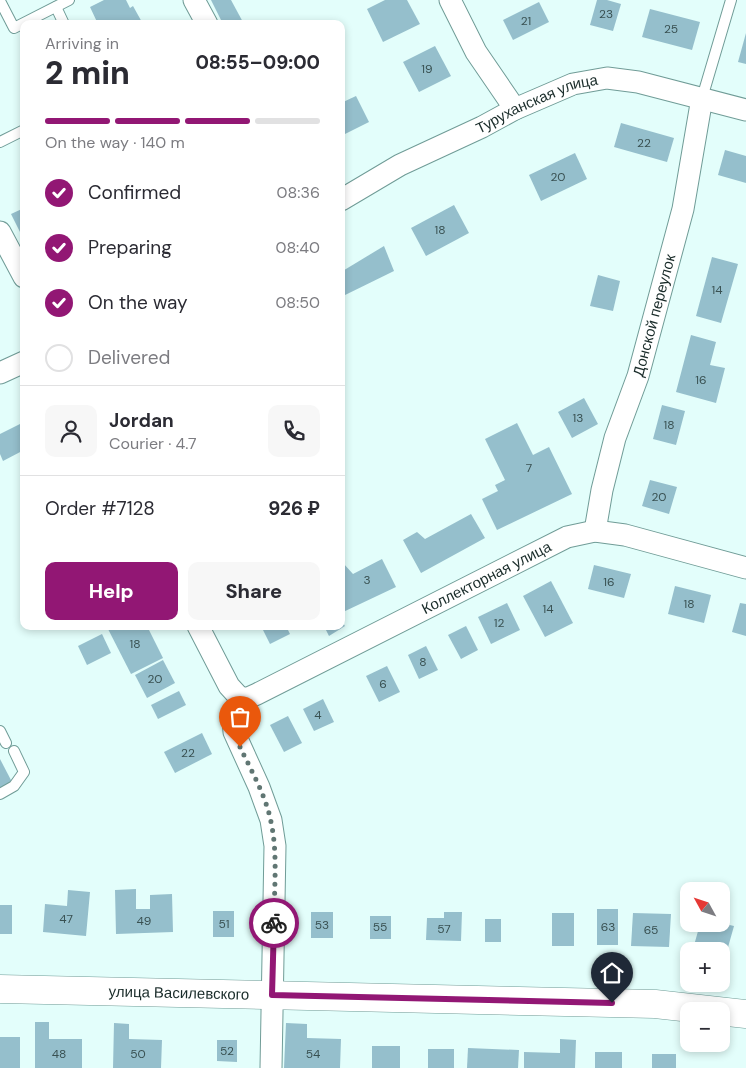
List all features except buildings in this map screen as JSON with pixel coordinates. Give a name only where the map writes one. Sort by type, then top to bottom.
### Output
[{"type":"street","points":[[194,0],[205,20]]},
{"type":"street","points":[[450,0],[476,52],[515,109]]},
{"type":"street","name":"Туруханская улица","points":[[345,198],[400,164],[482,127],[515,109],[573,84],[607,78],[638,82],[746,110]]},
{"type":"street","name":"Донской переулок","points":[[596,531],[602,490],[615,438],[638,376],[683,209],[702,98]]},
{"type":"street","points":[[0,232],[20,270]]},
{"type":"street","points":[[0,373],[20,364]]},
{"type":"street","name":"Коллекторная улица","points":[[240,698],[248,698],[257,694],[567,537],[596,531],[625,535],[746,568]]},
{"type":"street","points":[[200,630],[229,686],[240,698],[233,719],[234,732],[259,787],[271,820],[275,846],[271,1068]]},
{"type":"street","name":"улица Василевского","points":[[0,989],[655,1004],[746,1014]]},
{"type":"lane","points":[[30,20],[70,0]]},
{"type":"lane","points":[[702,98],[731,0]]},
{"type":"lane","points":[[0,1],[14,28],[20,25]]},
{"type":"lane","points":[[56,7],[62,20]]},
{"type":"lane","points":[[1,140],[20,132]]},
{"type":"lane","points":[[0,731],[6,743]]},
{"type":"lane","points":[[0,794],[14,786],[24,772],[14,751]]},
{"type":"way so far","points":[[240,747],[259,787],[271,820],[275,846],[274,923]]},
{"type":"route","points":[[274,923],[272,995],[612,1003]]}]
